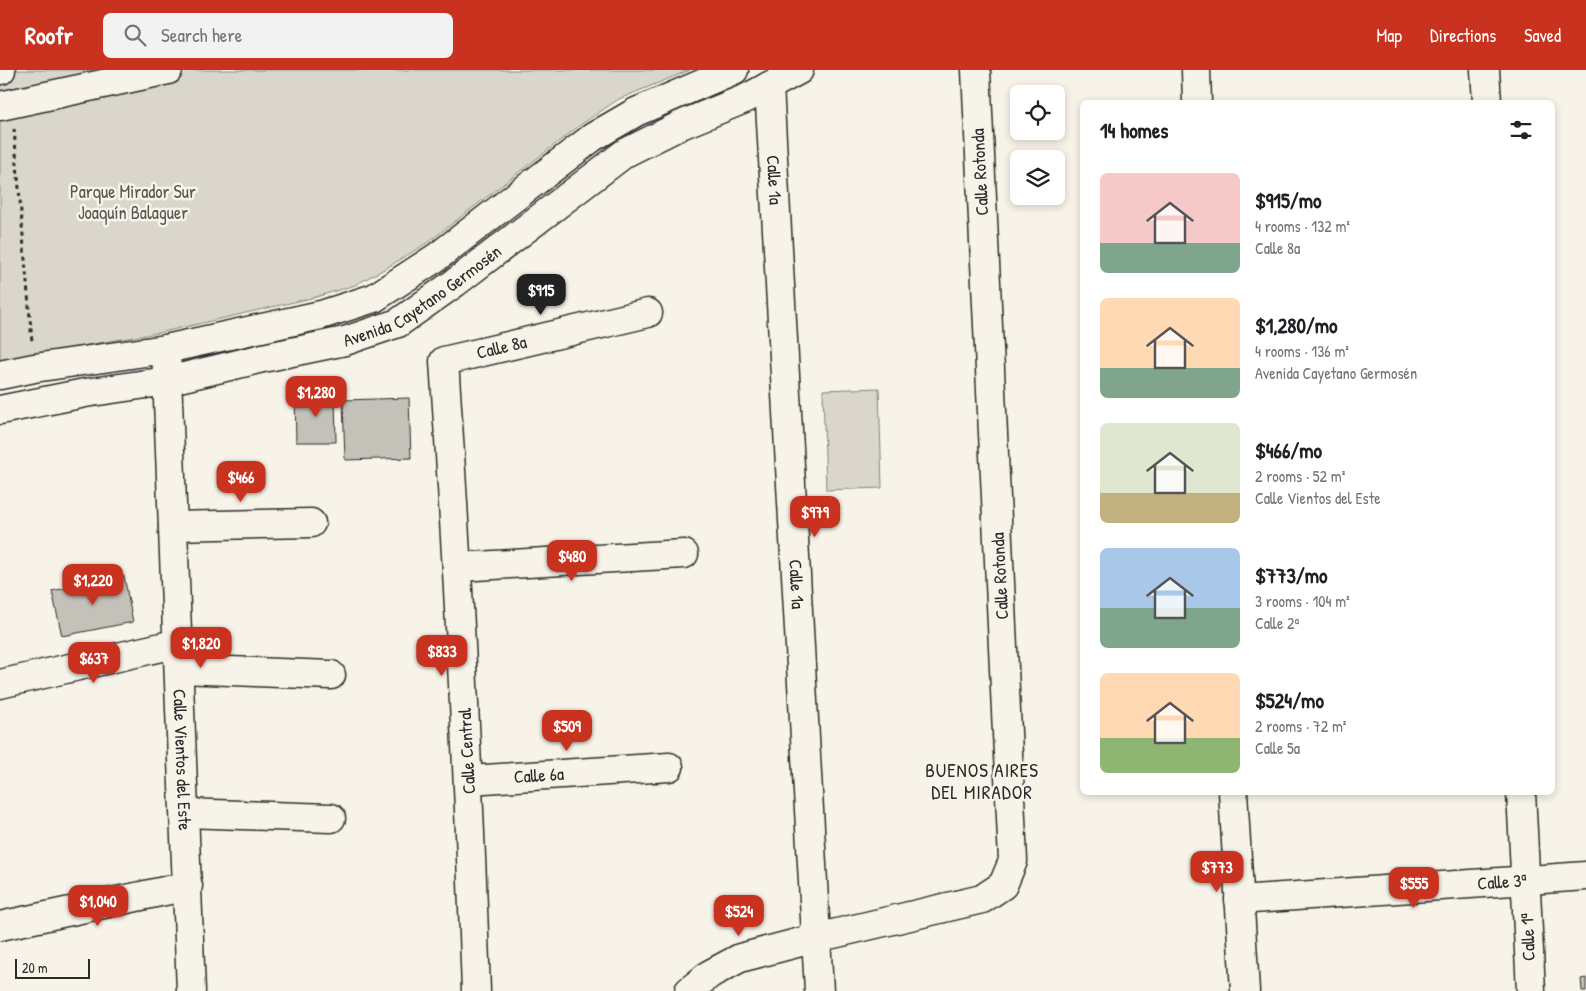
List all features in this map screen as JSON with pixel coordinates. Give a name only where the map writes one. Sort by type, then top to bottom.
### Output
[{"type":"street","points":[[6,105],[168,70]]},
{"type":"street","name":"Avenida Cayetano Germosén","points":[[0,375],[34,368],[166,349],[321,315],[374,298],[437,257],[593,137],[636,112],[734,70]]},
{"type":"street","name":"Avenida Cayetano Germosén","points":[[0,410],[85,393],[167,381],[263,358],[346,341],[398,323],[456,282],[625,153],[681,125],[747,98],[799,70]]},
{"type":"street","name":"Calle Rotonda","points":[[689,991],[710,974],[740,958],[982,899],[1003,885],[1013,861],[976,70]]},
{"type":"street","points":[[1196,70],[1197,100]]},
{"type":"street","points":[[1485,70],[1487,100]]},
{"type":"street","name":"Calle 1a","points":[[768,86],[819,991]]},
{"type":"street","name":"Calle 8a","points":[[444,361],[648,313]]},
{"type":"street","name":"Calle Vientos del Este","points":[[166,349],[191,991]]},
{"type":"street","name":"Calle Central","points":[[444,361],[458,567],[469,780],[476,991]]},
{"type":"street","points":[[173,526],[311,523]]},
{"type":"street","points":[[458,567],[684,554]]},
{"type":"street","points":[[0,684],[179,656],[331,675]]},
{"type":"street","name":"Calle 6a","points":[[469,780],[669,767]]},
{"type":"street","points":[[1233,795],[1245,991]]},
{"type":"street","name":"Calle 1ª","points":[[1521,795],[1530,991]]},
{"type":"street","points":[[185,813],[331,818]]},
{"type":"street","name":"Calle 3ª","points":[[1239,900],[1586,876]]},
{"type":"street","points":[[0,926],[188,886]]},
{"type":"path","points":[[6,105],[34,368]]},
{"type":"green space","name":"Parque Mirador Sur Joaquín Balaguer","points":[[0,70],[690,70],[619,99],[583,123],[427,243],[355,285],[316,297],[163,332],[0,360]]},
{"type":"green space","points":[[879,388],[882,488],[826,490],[823,390]]},
{"type":"building","points":[[295,394],[335,394],[336,442],[296,442]]},
{"type":"building","points":[[409,398],[411,458],[345,460],[343,400]]},
{"type":"building","points":[[124,576],[133,622],[62,636],[52,591]]},
{"type":"building","points":[[1586,978],[1586,991],[1582,991],[1581,979]]},
{"type":"district","name":"BUENOS AIRES DEL MIRADOR","points":[[982,781]]}]
